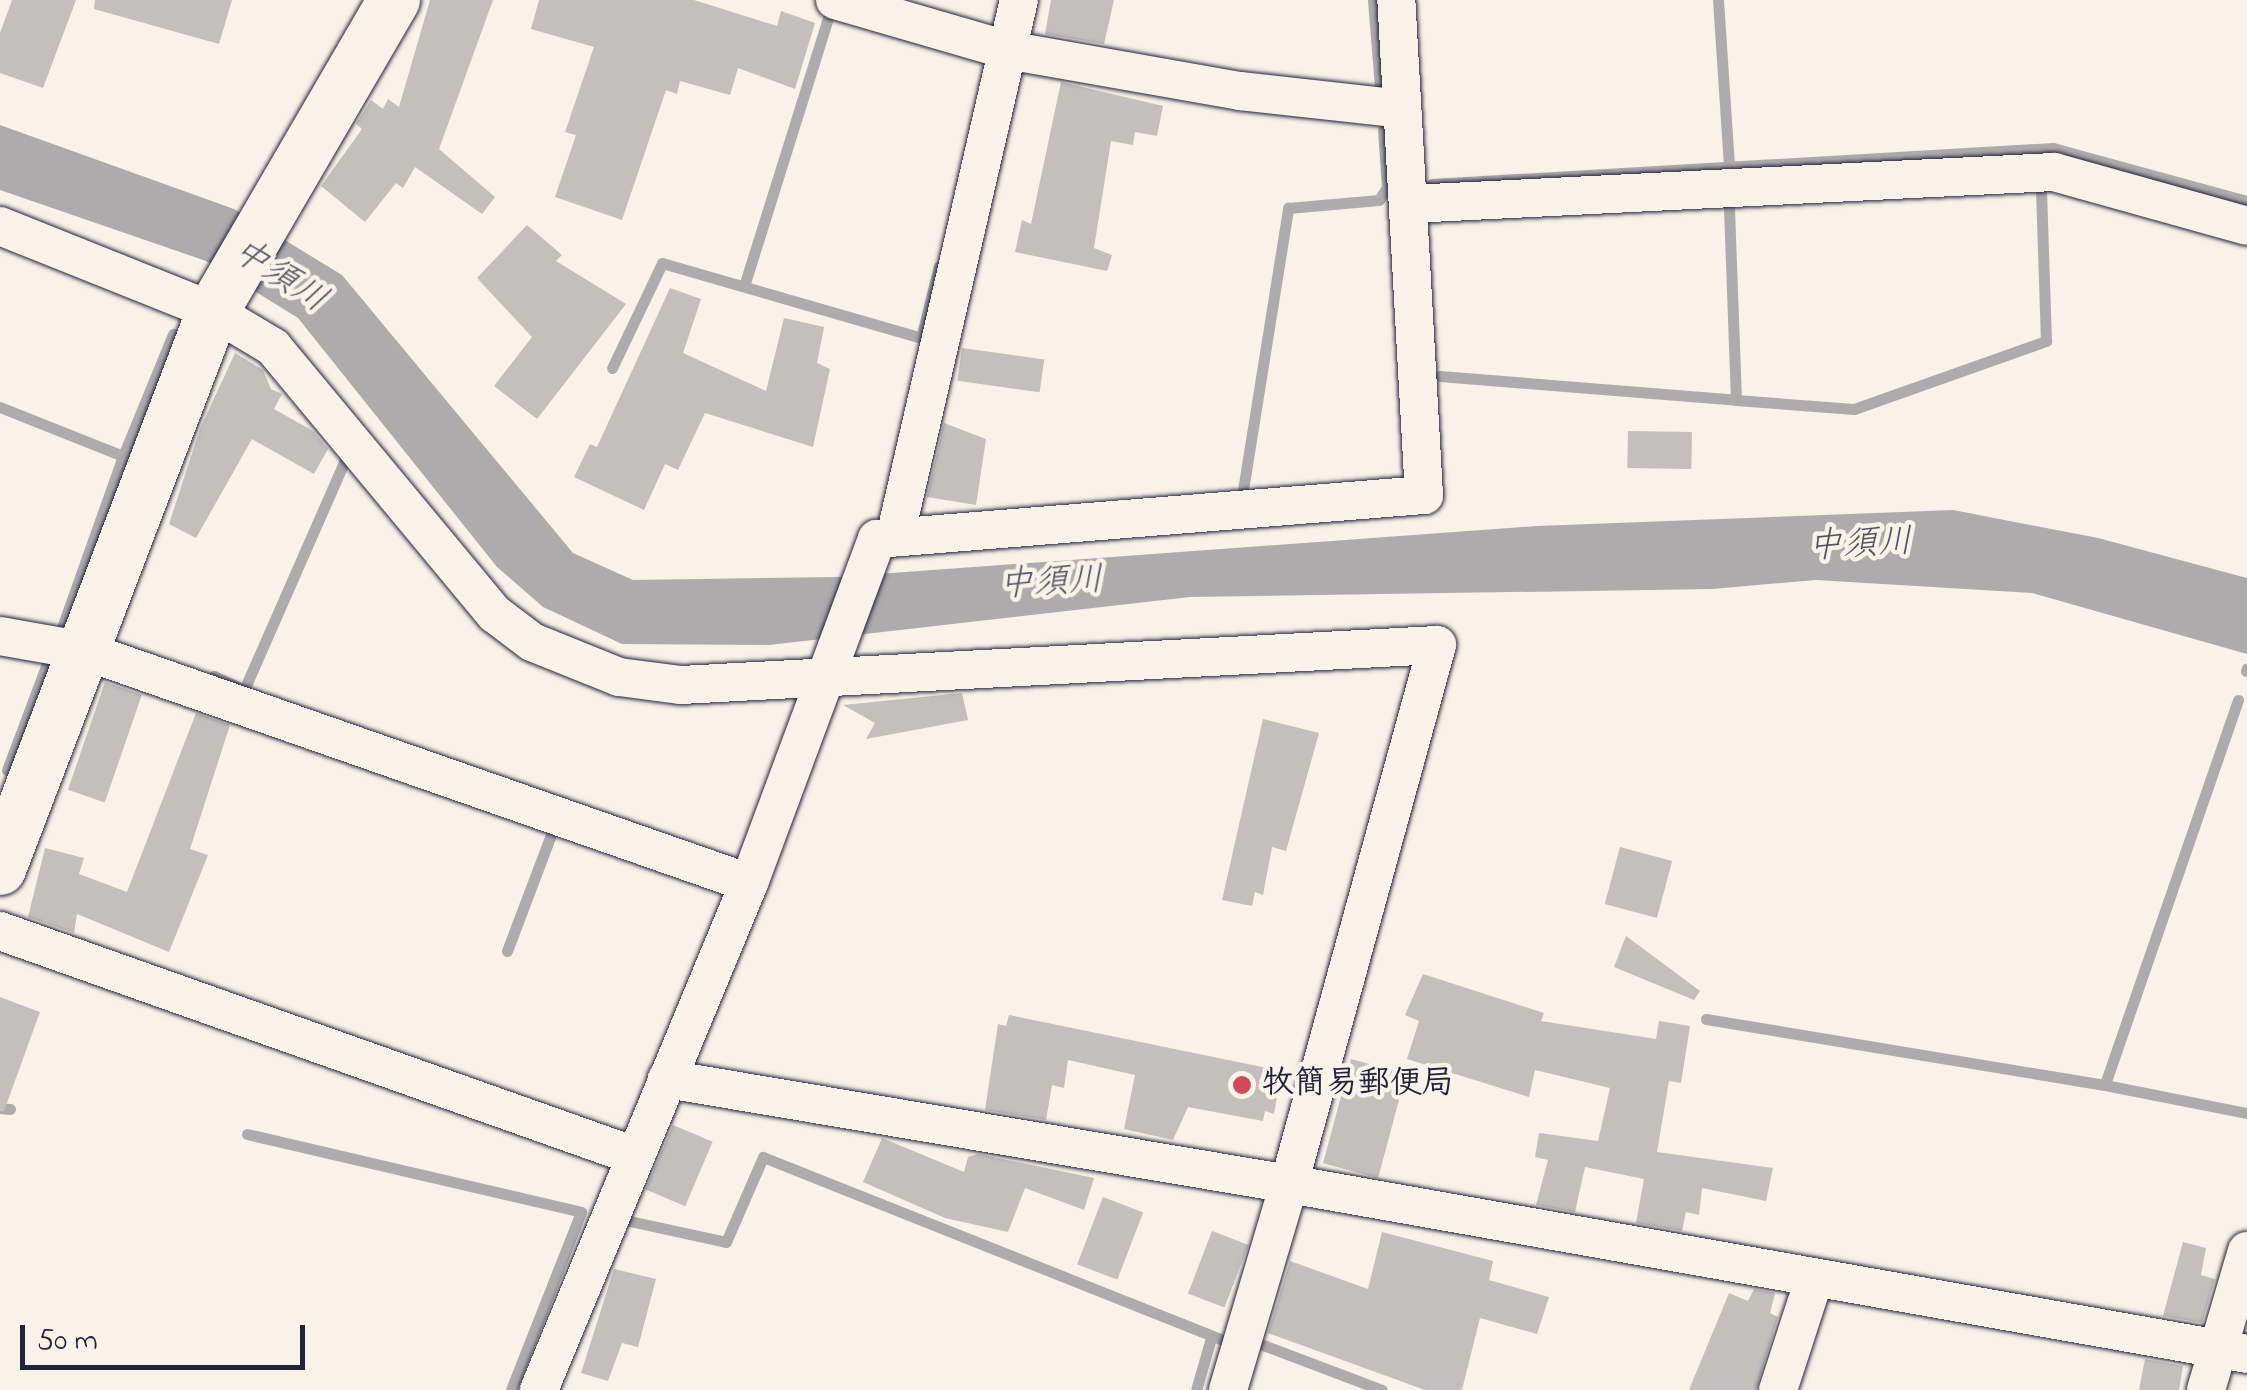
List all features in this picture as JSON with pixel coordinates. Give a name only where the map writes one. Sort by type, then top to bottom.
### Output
[{"type":"street","points":[[0,869],[218,300],[272,218],[394,0]]},
{"type":"street","points":[[835,0],[1007,50],[1240,91],[1402,109]]},
{"type":"street","points":[[895,537],[1019,0]]},
{"type":"street","points":[[539,1390],[749,883],[836,659],[877,539],[1424,496],[1411,204],[1396,0]]},
{"type":"street","points":[[1411,204],[2054,172],[2247,226]]},
{"type":"street","points":[[0,226],[218,300],[272,347],[495,614],[532,642],[619,677],[681,685],[836,659],[1437,645],[1289,1184],[1228,1390]]},
{"type":"street","points":[[0,636],[85,652],[749,883]]},
{"type":"street","points":[[0,931],[635,1156]]},
{"type":"street","points":[[667,1078],[1289,1184],[1813,1282],[2232,1351]]},
{"type":"street","points":[[2206,1390],[2232,1351],[2247,1251]]},
{"type":"street","points":[[1778,1390],[1813,1282]]},
{"type":"water","name":"中須川","points":[[0,125],[234,209],[342,275],[573,553],[633,580],[837,577],[1537,526],[1953,510],[2098,538],[2247,578],[2247,654],[2032,593],[1816,580],[1712,589],[1190,597],[769,645],[622,644],[543,607],[497,567],[298,318],[206,261],[0,190]]},
{"type":"building","points":[[12,0],[76,0],[43,88],[0,73],[0,33]]},
{"type":"building","points":[[95,0],[232,0],[219,44],[94,9]]},
{"type":"building","points":[[430,0],[493,0],[439,149],[495,197],[482,214],[415,167],[403,188],[396,183],[365,222],[321,186],[362,129],[356,124],[371,100],[383,109],[388,99],[399,107]]},
{"type":"building","points":[[539,0],[694,0],[777,26],[781,11],[815,23],[795,89],[738,68],[730,95],[680,81],[677,94],[666,90],[622,220],[555,197],[576,135],[565,132],[594,47],[531,29]]},
{"type":"building","points":[[1051,0],[1114,0],[1104,44],[1045,34]]},
{"type":"building","points":[[1061,82],[1163,106],[1157,136],[1135,132],[1133,145],[1111,141],[1094,248],[1112,255],[1107,271],[1015,252],[1022,220],[1031,224]]},
{"type":"building","points":[[527,225],[562,255],[556,261],[626,304],[537,419],[494,386],[532,337],[477,278]]},
{"type":"building","points":[[670,288],[701,299],[683,353],[766,391],[784,318],[824,327],[817,363],[830,369],[813,447],[705,413],[678,470],[665,464],[644,510],[574,477],[590,444],[597,447]]},
{"type":"building","points":[[962,348],[1044,360],[1040,392],[957,381]]},
{"type":"building","points":[[235,353],[263,370],[271,389],[282,394],[274,409],[313,431],[328,449],[314,474],[252,439],[196,538],[169,524],[200,429]]},
{"type":"building","points":[[944,423],[986,439],[976,505],[927,497]]},
{"type":"building","points":[[1628,431],[1692,432],[1691,469],[1627,468]]},
{"type":"building","points":[[105,682],[142,695],[105,802],[68,790]]},
{"type":"building","points":[[962,693],[968,720],[866,739],[875,723],[843,705]]},
{"type":"building","points":[[196,713],[230,725],[190,849],[208,855],[169,952],[77,914],[74,933],[28,917],[45,848],[84,858],[79,874],[127,892]]},
{"type":"building","points":[[1263,719],[1319,733],[1286,851],[1272,847],[1263,895],[1255,892],[1252,906],[1222,900]]},
{"type":"building","points":[[1620,847],[1672,861],[1657,918],[1605,904]]},
{"type":"building","points":[[1626,936],[1700,991],[1694,1000],[1614,967]]},
{"type":"building","points":[[1423,974],[1544,1013],[1541,1021],[1656,1039],[1659,1021],[1690,1026],[1681,1083],[1669,1081],[1657,1152],[1773,1168],[1766,1201],[1702,1188],[1699,1215],[1686,1212],[1682,1231],[1636,1223],[1644,1179],[1585,1167],[1575,1212],[1536,1205],[1548,1160],[1535,1157],[1539,1133],[1598,1141],[1610,1088],[1535,1070],[1529,1097],[1407,1059],[1419,1021],[1405,1015]]},
{"type":"building","points":[[0,997],[40,1012],[4,1111],[0,1111]]},
{"type":"building","points":[[1009,1015],[1272,1069],[1271,1076],[1280,1079],[1274,1114],[1265,1111],[1263,1121],[1188,1107],[1173,1140],[1124,1129],[1135,1075],[1068,1060],[1064,1088],[1052,1085],[1046,1120],[985,1110],[998,1024],[1006,1026]]},
{"type":"building","points":[[1351,1059],[1406,1074],[1378,1178],[1323,1163]]},
{"type":"building","points":[[673,1125],[713,1142],[685,1206],[646,1189]]},
{"type":"building","points":[[882,1138],[964,1172],[968,1157],[978,1154],[1094,1178],[1084,1210],[1025,1188],[1008,1232],[945,1218],[863,1182]]},
{"type":"building","points":[[1103,1197],[1143,1212],[1117,1280],[1077,1264]]},
{"type":"building","points":[[1212,1231],[1248,1245],[1224,1308],[1188,1294]]},
{"type":"building","points":[[1382,1232],[1493,1261],[1489,1280],[1549,1297],[1537,1334],[1480,1318],[1462,1390],[1425,1390],[1268,1333],[1290,1261],[1368,1289]]},
{"type":"building","points":[[2183,1242],[2206,1248],[2201,1275],[2215,1279],[2202,1323],[2163,1316]]},
{"type":"building","points":[[614,1269],[656,1279],[638,1347],[622,1343],[608,1381],[581,1373]]},
{"type":"building","points":[[1754,1289],[1775,1293],[1770,1313],[1778,1317],[1756,1390],[1689,1390],[1729,1293],[1748,1301]]},
{"type":"building","points":[[2145,1359],[2183,1366],[2179,1390],[2139,1390]]},
{"type":"waterway","points":[[1373,0],[1380,87]]},
{"type":"waterway","points":[[1718,0],[1729,167]]},
{"type":"waterway","points":[[745,283],[828,18]]},
{"type":"waterway","points":[[1243,490],[1288,208],[1379,200],[1387,187],[1383,130]]},
{"type":"waterway","points":[[1432,184],[2053,148],[2247,201]]},
{"type":"waterway","points":[[1736,400],[1854,409],[2046,341],[2041,192]]},
{"type":"waterway","points":[[1440,376],[1736,400],[1729,206]]},
{"type":"waterway","points":[[612,368],[662,263],[921,338],[939,266]]},
{"type":"waterway","points":[[0,407],[123,456],[173,334]]},
{"type":"waterway","points":[[60,633],[123,456]]},
{"type":"waterway","points":[[214,676],[244,690],[345,460]]},
{"type":"waterway","points":[[7,770],[48,661]]},
{"type":"waterway","points":[[2238,700],[2105,1085],[2247,1113]]},
{"type":"waterway","points":[[507,951],[552,832]]},
{"type":"waterway","points":[[1706,1019],[2105,1085]]},
{"type":"waterway","points":[[0,1108],[10,1109]]},
{"type":"waterway","points":[[247,1134],[581,1212],[511,1390]]},
{"type":"waterway","points":[[625,1220],[726,1242],[763,1157],[1224,1340]]},
{"type":"waterway","points":[[1196,1390],[1211,1338]]},
{"type":"waterway","points":[[1263,1345],[1382,1390]]},
{"type":"place","name":"牧簡易郵便局","points":[[1242,1085]]}]
